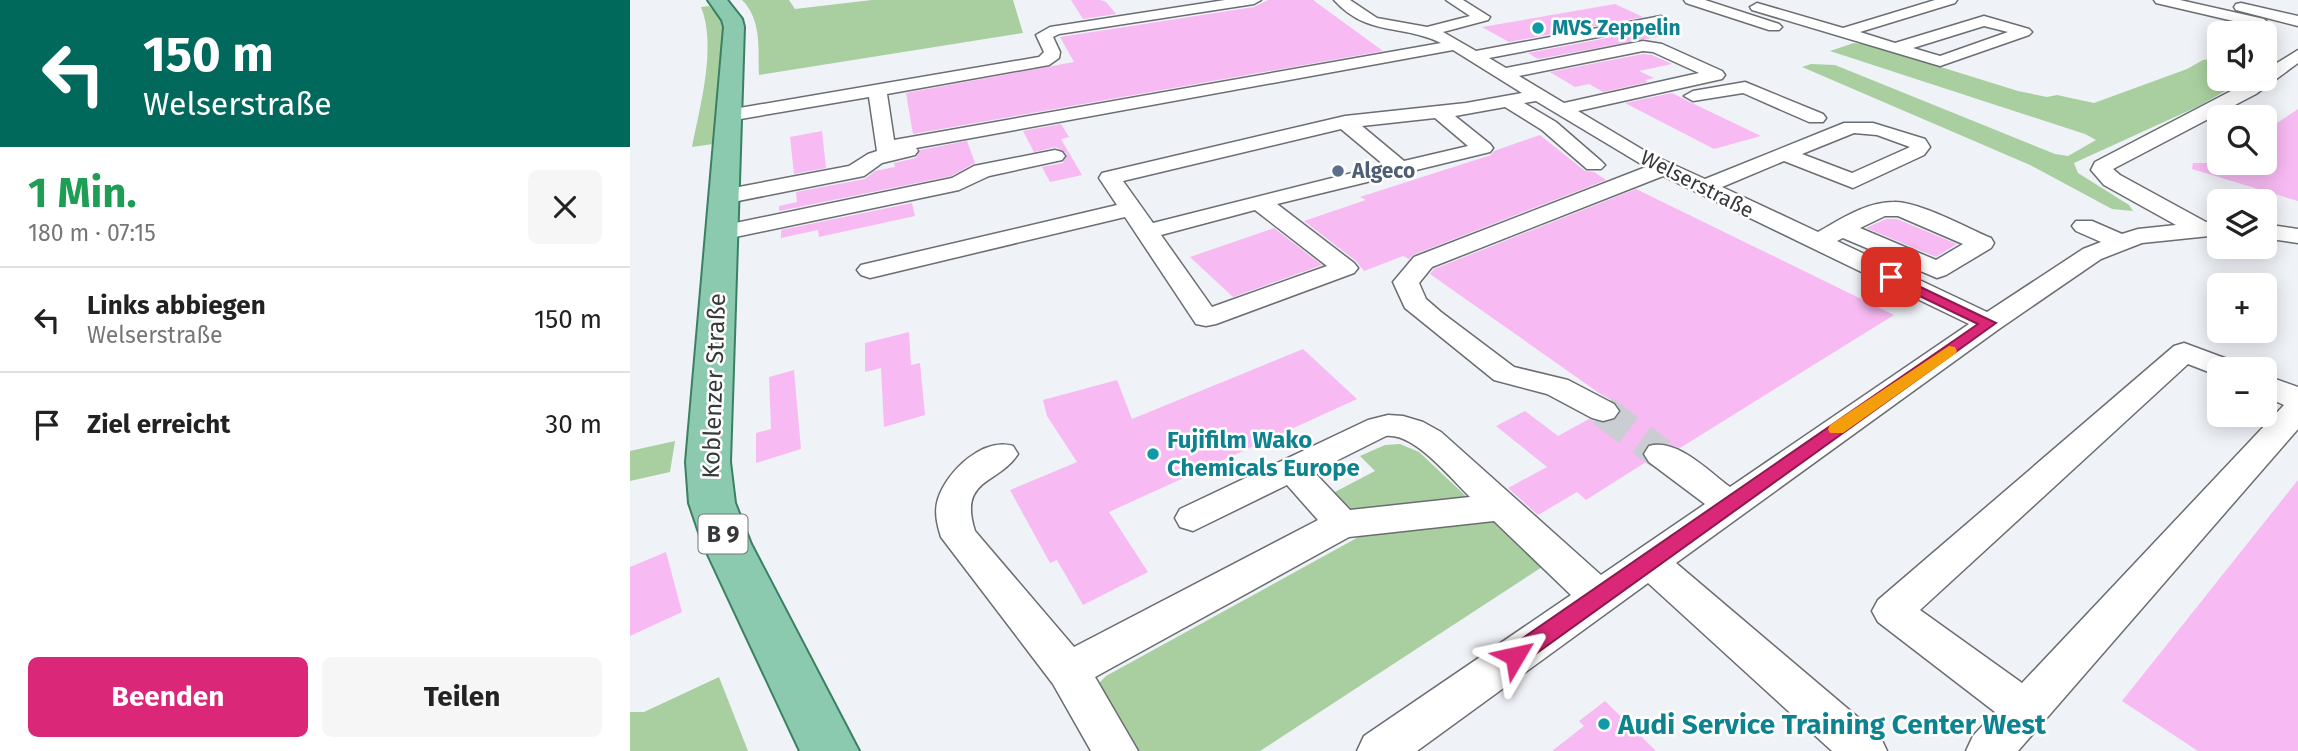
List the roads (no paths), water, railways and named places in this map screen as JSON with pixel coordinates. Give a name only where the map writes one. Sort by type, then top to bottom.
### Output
[{"type":"main road","name":"Koblenzer Straße","points":[[717,0],[732,19],[734,27],[708,463],[712,503],[727,544],[830,751]]},
{"type":"street","points":[[729,115],[1043,61],[1051,58],[1052,52],[1044,35],[1055,30],[1254,0]]},
{"type":"street","points":[[1341,0],[1372,22],[1421,32],[1487,17],[1463,4]]},
{"type":"street","points":[[1691,0],[1801,36],[1829,37],[1950,0]]},
{"type":"street","points":[[2161,0],[2255,21]]},
{"type":"street","points":[[2210,0],[2298,21]]},
{"type":"street","points":[[1757,7],[1842,33],[1940,61],[2024,32],[1984,21],[1895,48]]},
{"type":"street","points":[[877,90],[885,148],[1466,50],[1661,21]]},
{"type":"street","name":"Welserstraße","points":[[1421,32],[1466,50],[1662,168],[1989,323]]},
{"type":"street","points":[[1504,74],[1643,46],[1656,47],[1716,75],[1561,109]]},
{"type":"street","points":[[2207,227],[2112,180],[2102,170],[2102,166],[2250,90],[2298,55]]},
{"type":"street","points":[[1584,123],[1745,86],[1816,118]]},
{"type":"street","points":[[1259,202],[1345,268],[1206,318],[1110,178],[1345,122],[1439,112],[1538,95]]},
{"type":"street","points":[[1508,101],[1549,126],[1594,165]]},
{"type":"street","points":[[1147,232],[1482,148],[1439,112]]},
{"type":"street","points":[[1345,122],[1400,168]]},
{"type":"street","points":[[1702,188],[1784,154],[1855,126],[1870,126],[1919,143],[1920,147],[1853,181],[1784,154]]},
{"type":"street","points":[[722,215],[856,171],[875,158],[970,139],[980,142],[1031,132]]},
{"type":"street","points":[[722,215],[959,183],[982,171],[1055,156]]},
{"type":"street","points":[[1603,411],[1558,387],[1504,374],[1413,302],[1406,282],[1413,271],[1432,258],[1662,168]]},
{"type":"street","points":[[1817,243],[1842,229],[1888,206],[1902,209],[1982,243],[1937,270],[1842,229]]},
{"type":"street","points":[[870,270],[1131,209]]},
{"type":"street","points":[[2084,226],[2119,241]]},
{"type":"street","points":[[1380,751],[1989,323],[2092,254],[2119,241],[2159,232],[2207,228]]},
{"type":"street","points":[[2277,233],[2298,236]]},
{"type":"street","points":[[2025,710],[1892,611],[2184,352],[2207,361]]},
{"type":"street","points":[[2277,390],[2298,399]]},
{"type":"street","points":[[1989,751],[2298,409]]},
{"type":"street","points":[[1193,518],[1369,430],[1394,424],[1411,427],[1430,440],[1598,596]]},
{"type":"street","points":[[1002,454],[957,488],[951,519],[958,537],[1068,670],[1115,751]]},
{"type":"street","points":[[1661,454],[1730,504]]},
{"type":"street","points":[[1292,469],[1342,524]]},
{"type":"street","points":[[1068,670],[1342,524],[1502,507]]},
{"type":"street","points":[[1649,561],[1864,751]]},
{"type":"tunnel","points":[[1603,411],[1661,454]]},
{"type":"place","name":"MVS Zeppelin","points":[[1538,28]]},
{"type":"place","name":"Algeco","points":[[1338,171]]},
{"type":"place","name":"Fujifilm Wako Chemicals Europe","points":[[1153,454]]},
{"type":"place","name":"Audi Service Training Center West","points":[[1604,724]]}]
